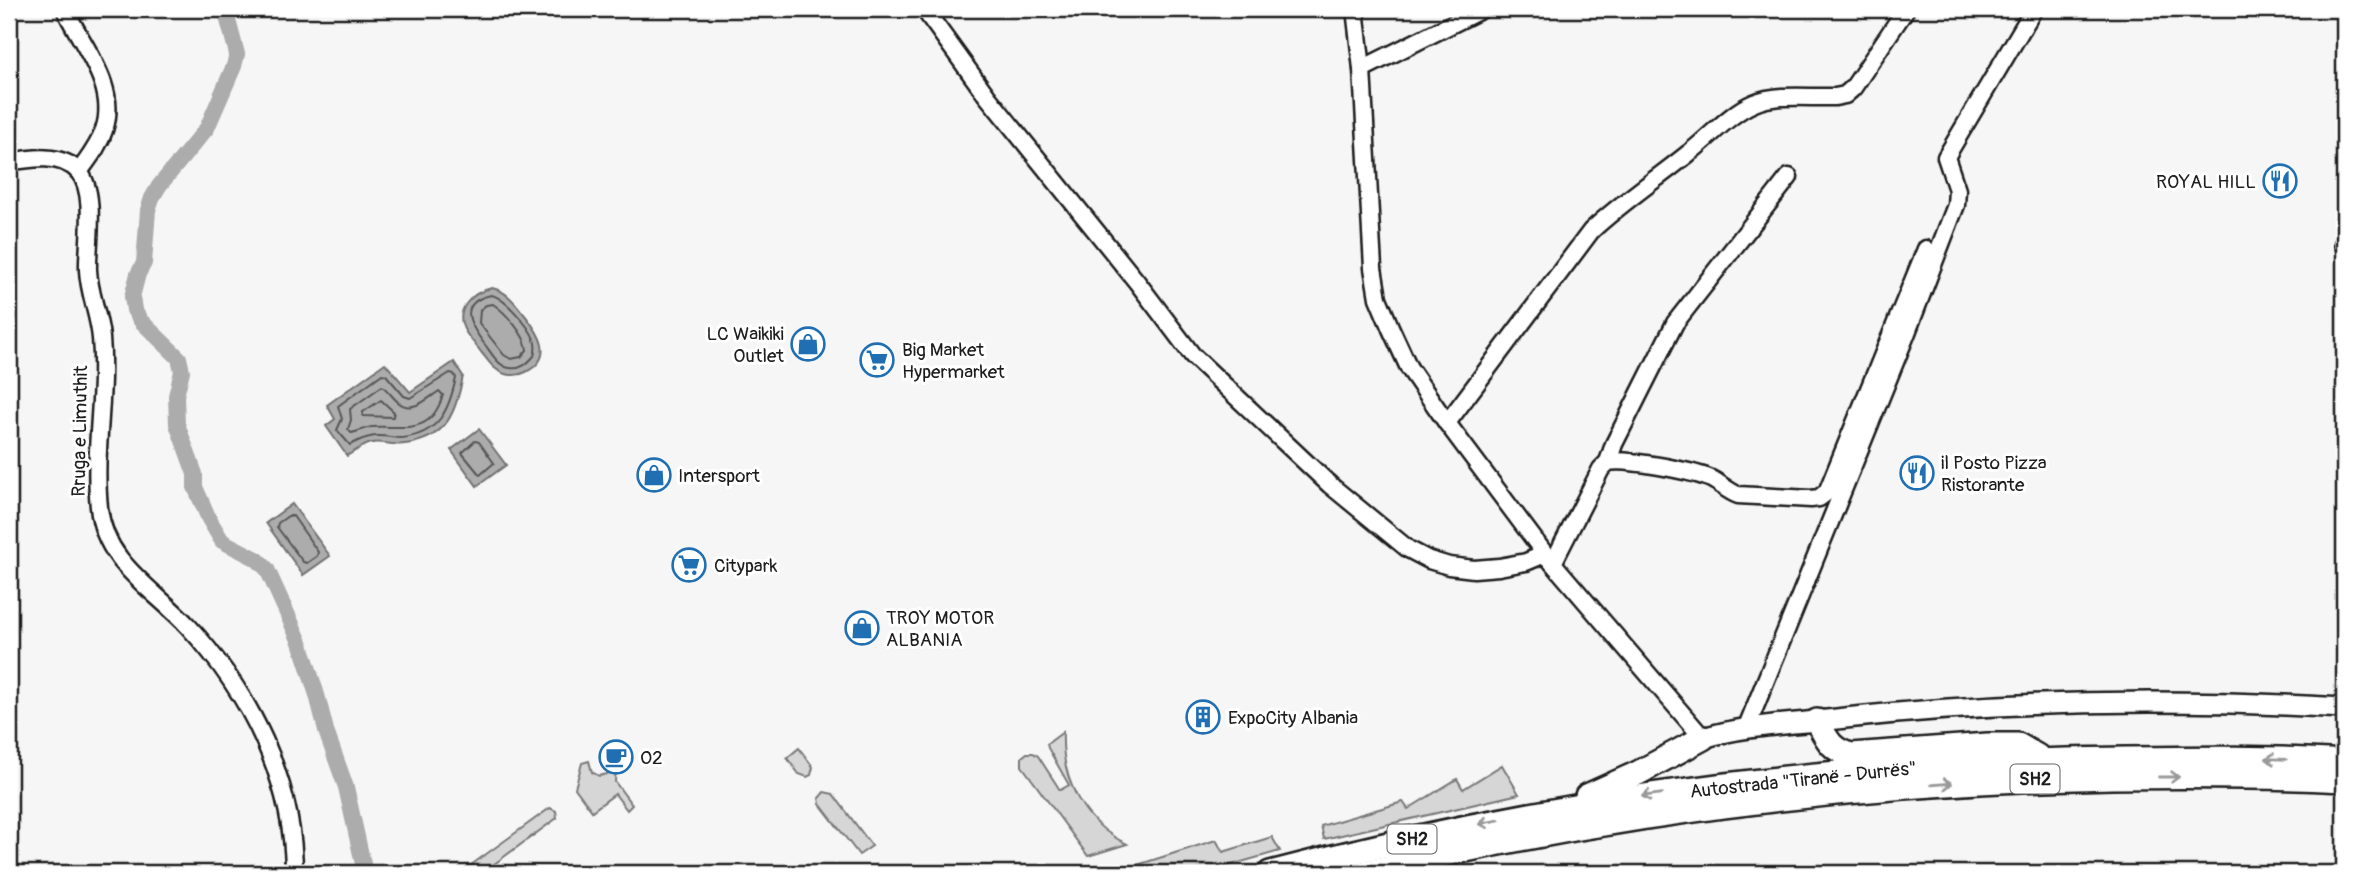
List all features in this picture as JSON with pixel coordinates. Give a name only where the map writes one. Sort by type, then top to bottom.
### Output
[{"type":"highway","points":[[1818,721],[1827,741],[1838,751],[1851,755],[2018,745],[2043,760]]},
{"type":"highway","points":[[1556,810],[1638,773],[1703,738]]},
{"type":"highway","name":"Autostrada \"Tiranë - Durrës\"","points":[[1270,873],[1385,845],[1556,810],[1794,777],[2043,760],[2236,758],[2344,762]]},
{"type":"highway","name":"Autostrada \"Tiranë - Durrës\"","points":[[1364,873],[1454,852],[1648,815],[1797,796],[1948,783],[2042,779],[2234,777],[2344,780]]},
{"type":"main road","points":[[1703,738],[1746,729],[1942,708],[2163,702],[2344,708]]},
{"type":"street","points":[[9,162],[47,159],[62,161],[79,172],[98,145],[105,129],[108,99],[103,81],[65,9]]},
{"type":"street","points":[[924,9],[987,96],[1138,282],[1193,356],[1331,485],[1408,550],[1429,560],[1474,569],[1499,568],[1549,559]]},
{"type":"street","points":[[1354,9],[1362,69],[1373,268],[1378,298],[1409,368],[1549,559],[1703,738]]},
{"type":"street","points":[[1362,69],[1482,9]]},
{"type":"street","points":[[1447,423],[1591,231],[1611,212],[1742,109],[1767,99],[1845,95],[1853,88],[1906,9]]},
{"type":"street","points":[[1746,729],[1956,205],[1957,190],[1945,158],[2034,9]]},
{"type":"street","name":"Rruga e Limuthit","points":[[79,172],[88,188],[90,289],[101,337],[98,479],[99,509],[104,531],[113,551],[128,570],[169,607],[215,659],[258,726],[275,764],[286,800],[294,840],[294,873]]},
{"type":"street","points":[[1549,559],[1608,462],[1614,444],[1675,323],[1789,177]]},
{"type":"street","points":[[1608,462],[1632,462],[1711,478],[1727,491],[1738,495],[1819,498],[1830,487],[1926,249]]},
{"type":"shaded area","points":[[1063,732],[1066,767],[1078,798],[1098,824],[1127,844],[1088,856],[1022,766],[1022,757],[1033,753],[1038,756],[1060,790],[1069,785],[1047,744]]},
{"type":"shaded area","points":[[799,748],[813,767],[811,775],[807,777],[799,774],[787,758]]},
{"type":"shaded area","points":[[589,761],[592,772],[599,776],[607,774],[613,765],[616,766],[615,782],[632,805],[627,810],[615,794],[592,811],[575,788],[582,763]]},
{"type":"shaded area","points":[[1502,765],[1519,794],[1324,839],[1321,826],[1403,802],[1408,809],[1457,779],[1463,789]]},
{"type":"shaded area","points":[[824,792],[833,794],[872,846],[859,855],[820,804],[819,798]]},
{"type":"shaded area","points":[[550,808],[556,811],[557,818],[482,873],[460,873]]},
{"type":"shaded area","points":[[1272,837],[1280,851],[1203,873],[1112,873],[1216,840],[1223,852]]},
{"type":"water","points":[[492,288],[514,302],[530,321],[542,344],[540,359],[524,373],[510,375],[498,370],[465,331],[461,316],[463,309],[478,293]]},
{"type":"water","points":[[454,362],[463,376],[457,401],[447,422],[431,436],[405,444],[372,443],[347,456],[326,426],[335,419],[327,405],[385,363],[410,392]]},
{"type":"water","points":[[479,429],[506,465],[477,486],[451,450]]},
{"type":"water","points":[[292,504],[330,556],[303,575],[266,523]]},
{"type":"waterway","points":[[225,9],[237,54],[234,66],[207,128],[152,198],[148,210],[144,263],[132,297],[134,310],[141,321],[179,358],[182,371],[176,396],[177,424],[195,474],[195,487],[209,519],[222,541],[257,559],[267,569],[300,642],[346,787],[365,873]]},
{"type":"place","name":"ROYAL HILL","points":[[2280,181]]},
{"type":"place","name":"LC Waikiki Outlet","points":[[808,344]]},
{"type":"place","name":"Big Market Hypermarket","points":[[877,360]]},
{"type":"place","name":"il Posto Pizza Ristorante","points":[[1917,473]]},
{"type":"place","name":"Intersport","points":[[654,475]]},
{"type":"place","name":"Citypark","points":[[689,565]]},
{"type":"place","name":"TROY MOTOR ALBANIA","points":[[862,628]]},
{"type":"place","name":"ExpoCity Albania","points":[[1203,717]]},
{"type":"place","name":"O2","points":[[616,757]]}]
